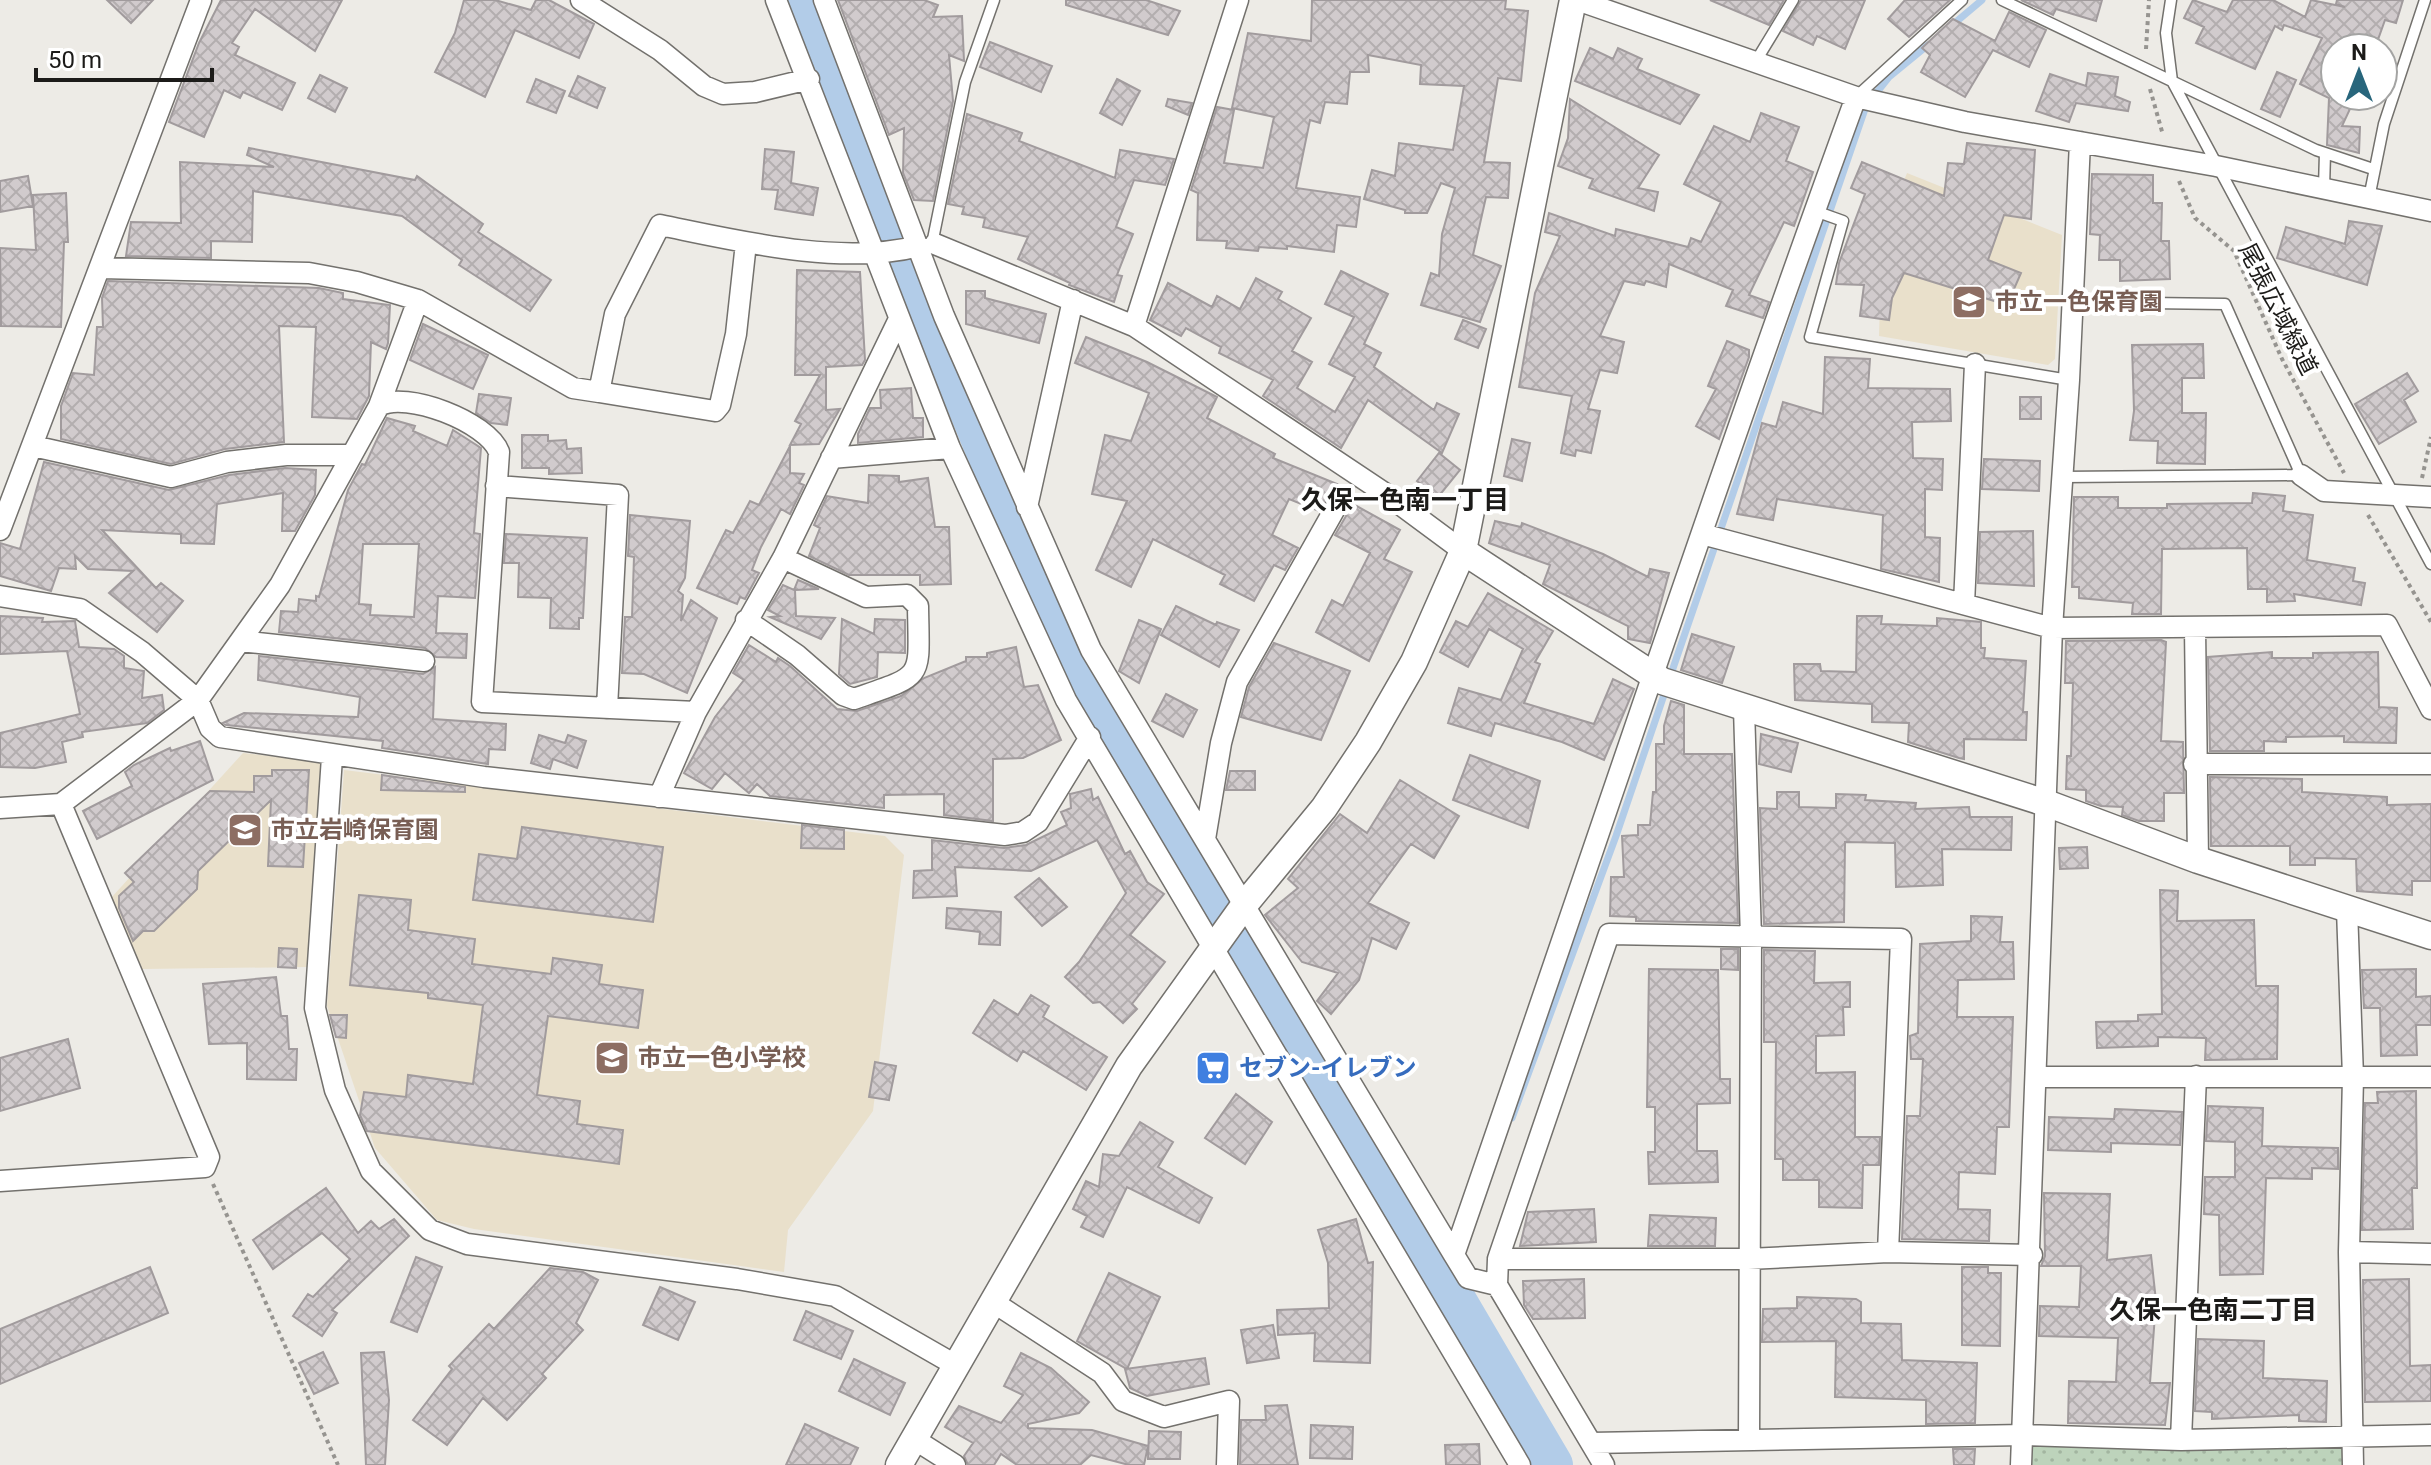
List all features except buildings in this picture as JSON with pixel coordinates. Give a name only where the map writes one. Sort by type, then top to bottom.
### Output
[{"type":"street","points":[[0,530],[201,0]]},
{"type":"street","points":[[776,0],[882,254],[898,321],[950,448],[1066,700],[1520,1465]]},
{"type":"street","points":[[824,0],[927,245],[944,316],[1027,507],[1114,692],[1245,904],[1468,1278],[1497,1285]]},
{"type":"street","points":[[1134,326],[1238,0]]},
{"type":"street","points":[[899,1465],[1129,1066],[1245,904],[1324,808],[1393,703],[1463,551],[1575,0],[1856,97],[2431,211]]},
{"type":"street","points":[[590,2],[660,50],[704,86],[723,94],[755,92],[809,79]]},
{"type":"street","points":[[1455,1257],[1702,534],[1856,97]]},
{"type":"street","points":[[2021,1465],[2032,1255],[2052,628],[2069,380],[2080,142]]},
{"type":"street","points":[[599,392],[615,314],[660,225],[746,243],[882,254],[927,245],[1134,326],[1386,494],[1463,551],[1655,677],[2046,803],[2198,860],[2431,936]]},
{"type":"street","points":[[101,268],[309,273],[357,282],[418,300],[573,388],[715,411],[720,405],[736,334],[746,243]]},
{"type":"street","points":[[0,808],[61,804],[198,700],[280,585],[379,406],[418,300]]},
{"type":"street","points":[[1027,507],[1073,300]]},
{"type":"street","points":[[659,797],[696,712],[783,558],[898,321]]},
{"type":"street","points":[[1964,604],[1975,364]]},
{"type":"street","points":[[379,406],[399,399],[476,426],[496,444],[499,452],[482,702],[696,712]]},
{"type":"street","points":[[33,446],[171,477],[227,462],[286,455],[352,455]]},
{"type":"street","points":[[831,458],[950,448]]},
{"type":"street","points":[[2301,475],[2324,491],[2425,496]]},
{"type":"street","points":[[496,486],[618,495],[607,708]]},
{"type":"street","points":[[1205,839],[1221,743],[1237,682],[1341,498]]},
{"type":"street","points":[[1702,534],[2052,628],[2387,625],[2431,709]]},
{"type":"street","points":[[746,620],[797,655],[843,695],[854,699],[913,676],[919,666],[918,606],[907,595],[866,597],[783,558]]},
{"type":"street","points":[[0,596],[80,609],[142,652],[198,700],[210,728],[220,737],[332,757],[1005,835],[1023,832],[1038,822],[1090,737]]},
{"type":"street","points":[[2195,628],[2194,764],[2198,860]]},
{"type":"street","points":[[240,641],[424,661]]},
{"type":"street","points":[[1744,708],[1751,938],[1749,1439]]},
{"type":"street","points":[[332,757],[315,1008],[335,1090],[371,1171],[430,1230],[467,1244],[737,1279],[835,1296],[957,1366]]},
{"type":"street","points":[[2194,764],[2431,764]]},
{"type":"street","points":[[0,1181],[205,1167],[209,1157],[61,804]]},
{"type":"street","points":[[2347,909],[2353,1077],[2349,1252],[2353,1465]]},
{"type":"street","points":[[1604,1465],[1497,1285],[1498,1259],[1609,934],[1901,939],[1888,1252]]},
{"type":"street","points":[[2181,1440],[2196,1076]]},
{"type":"street","points":[[2038,1077],[2431,1077]]},
{"type":"street","points":[[1498,1259],[1748,1259],[1888,1252],[2032,1255]]},
{"type":"street","points":[[2349,1252],[2431,1254]]},
{"type":"street","points":[[993,1302],[1102,1373],[1123,1401],[1164,1417],[1229,1401],[1227,1465]]},
{"type":"street","points":[[1591,1443],[2023,1435],[2181,1440],[2431,1435]]},
{"type":"street","points":[[914,1439],[955,1465]]},
{"type":"lane","points":[[927,245],[965,82],[994,0]]},
{"type":"lane","points":[[1756,61],[1793,0]]},
{"type":"lane","points":[[1856,97],[1962,0]]},
{"type":"lane","points":[[2171,0],[2166,33],[2172,81],[2431,564]]},
{"type":"lane","points":[[2369,198],[2373,169],[2425,0]]},
{"type":"lane","points":[[2005,1],[2325,153],[2373,169]]},
{"type":"lane","points":[[2324,188],[2325,153]]},
{"type":"lane","points":[[1815,211],[1843,221],[1810,337],[2069,380]]},
{"type":"lane","points":[[2063,477],[2301,475],[2225,304],[2073,302]]},
{"type":"path","name":"尾張広域緑道","points":[[2149,0],[2145,68],[2169,158],[2195,218],[2234,251],[2282,359],[2355,493],[2431,622]]},
{"type":"path","points":[[2425,496],[2431,437]]},
{"type":"path","points":[[205,1167],[338,1465]]},
{"type":"shaded area","name":"市立一色保育園","points":[[1907,173],[2062,235],[2055,359],[2048,365],[1879,336],[1881,267],[1891,213]]},
{"type":"shaded area","name":"市立岩崎保育園","points":[[243,753],[322,762],[307,967],[142,969],[111,898]]},
{"type":"shaded area","name":"市立一色小学校","points":[[344,770],[885,836],[904,855],[873,1111],[788,1230],[784,1272],[474,1229],[437,1220],[375,1148],[327,1006]]},
{"type":"green space","points":[[2032,1447],[2345,1447],[2345,1465],[2031,1465]]},
{"type":"waterway","points":[[802,0],[997,476],[1082,665],[1552,1465]]},
{"type":"waterway","points":[[1950,27],[1982,0]]},
{"type":"waterway","points":[[1670,677],[1866,106],[1889,77],[1928,45]]},
{"type":"waterway","points":[[1512,1118],[1616,836],[1666,689]]},
{"type":"waterway","points":[[1453,1296],[1459,1273]]},
{"type":"place","name":"市立一色保育園","points":[[1969,302]]},
{"type":"place","name":"市立岩崎保育園","points":[[245,830]]},
{"type":"place","name":"市立一色小学校","points":[[612,1058]]},
{"type":"place","name":"セブン-イレブン","points":[[1213,1068]]},
{"type":"district","name":"久保一色南一丁目","points":[[1405,500]]},
{"type":"district","name":"久保一色南二丁目","points":[[2213,1310]]}]
